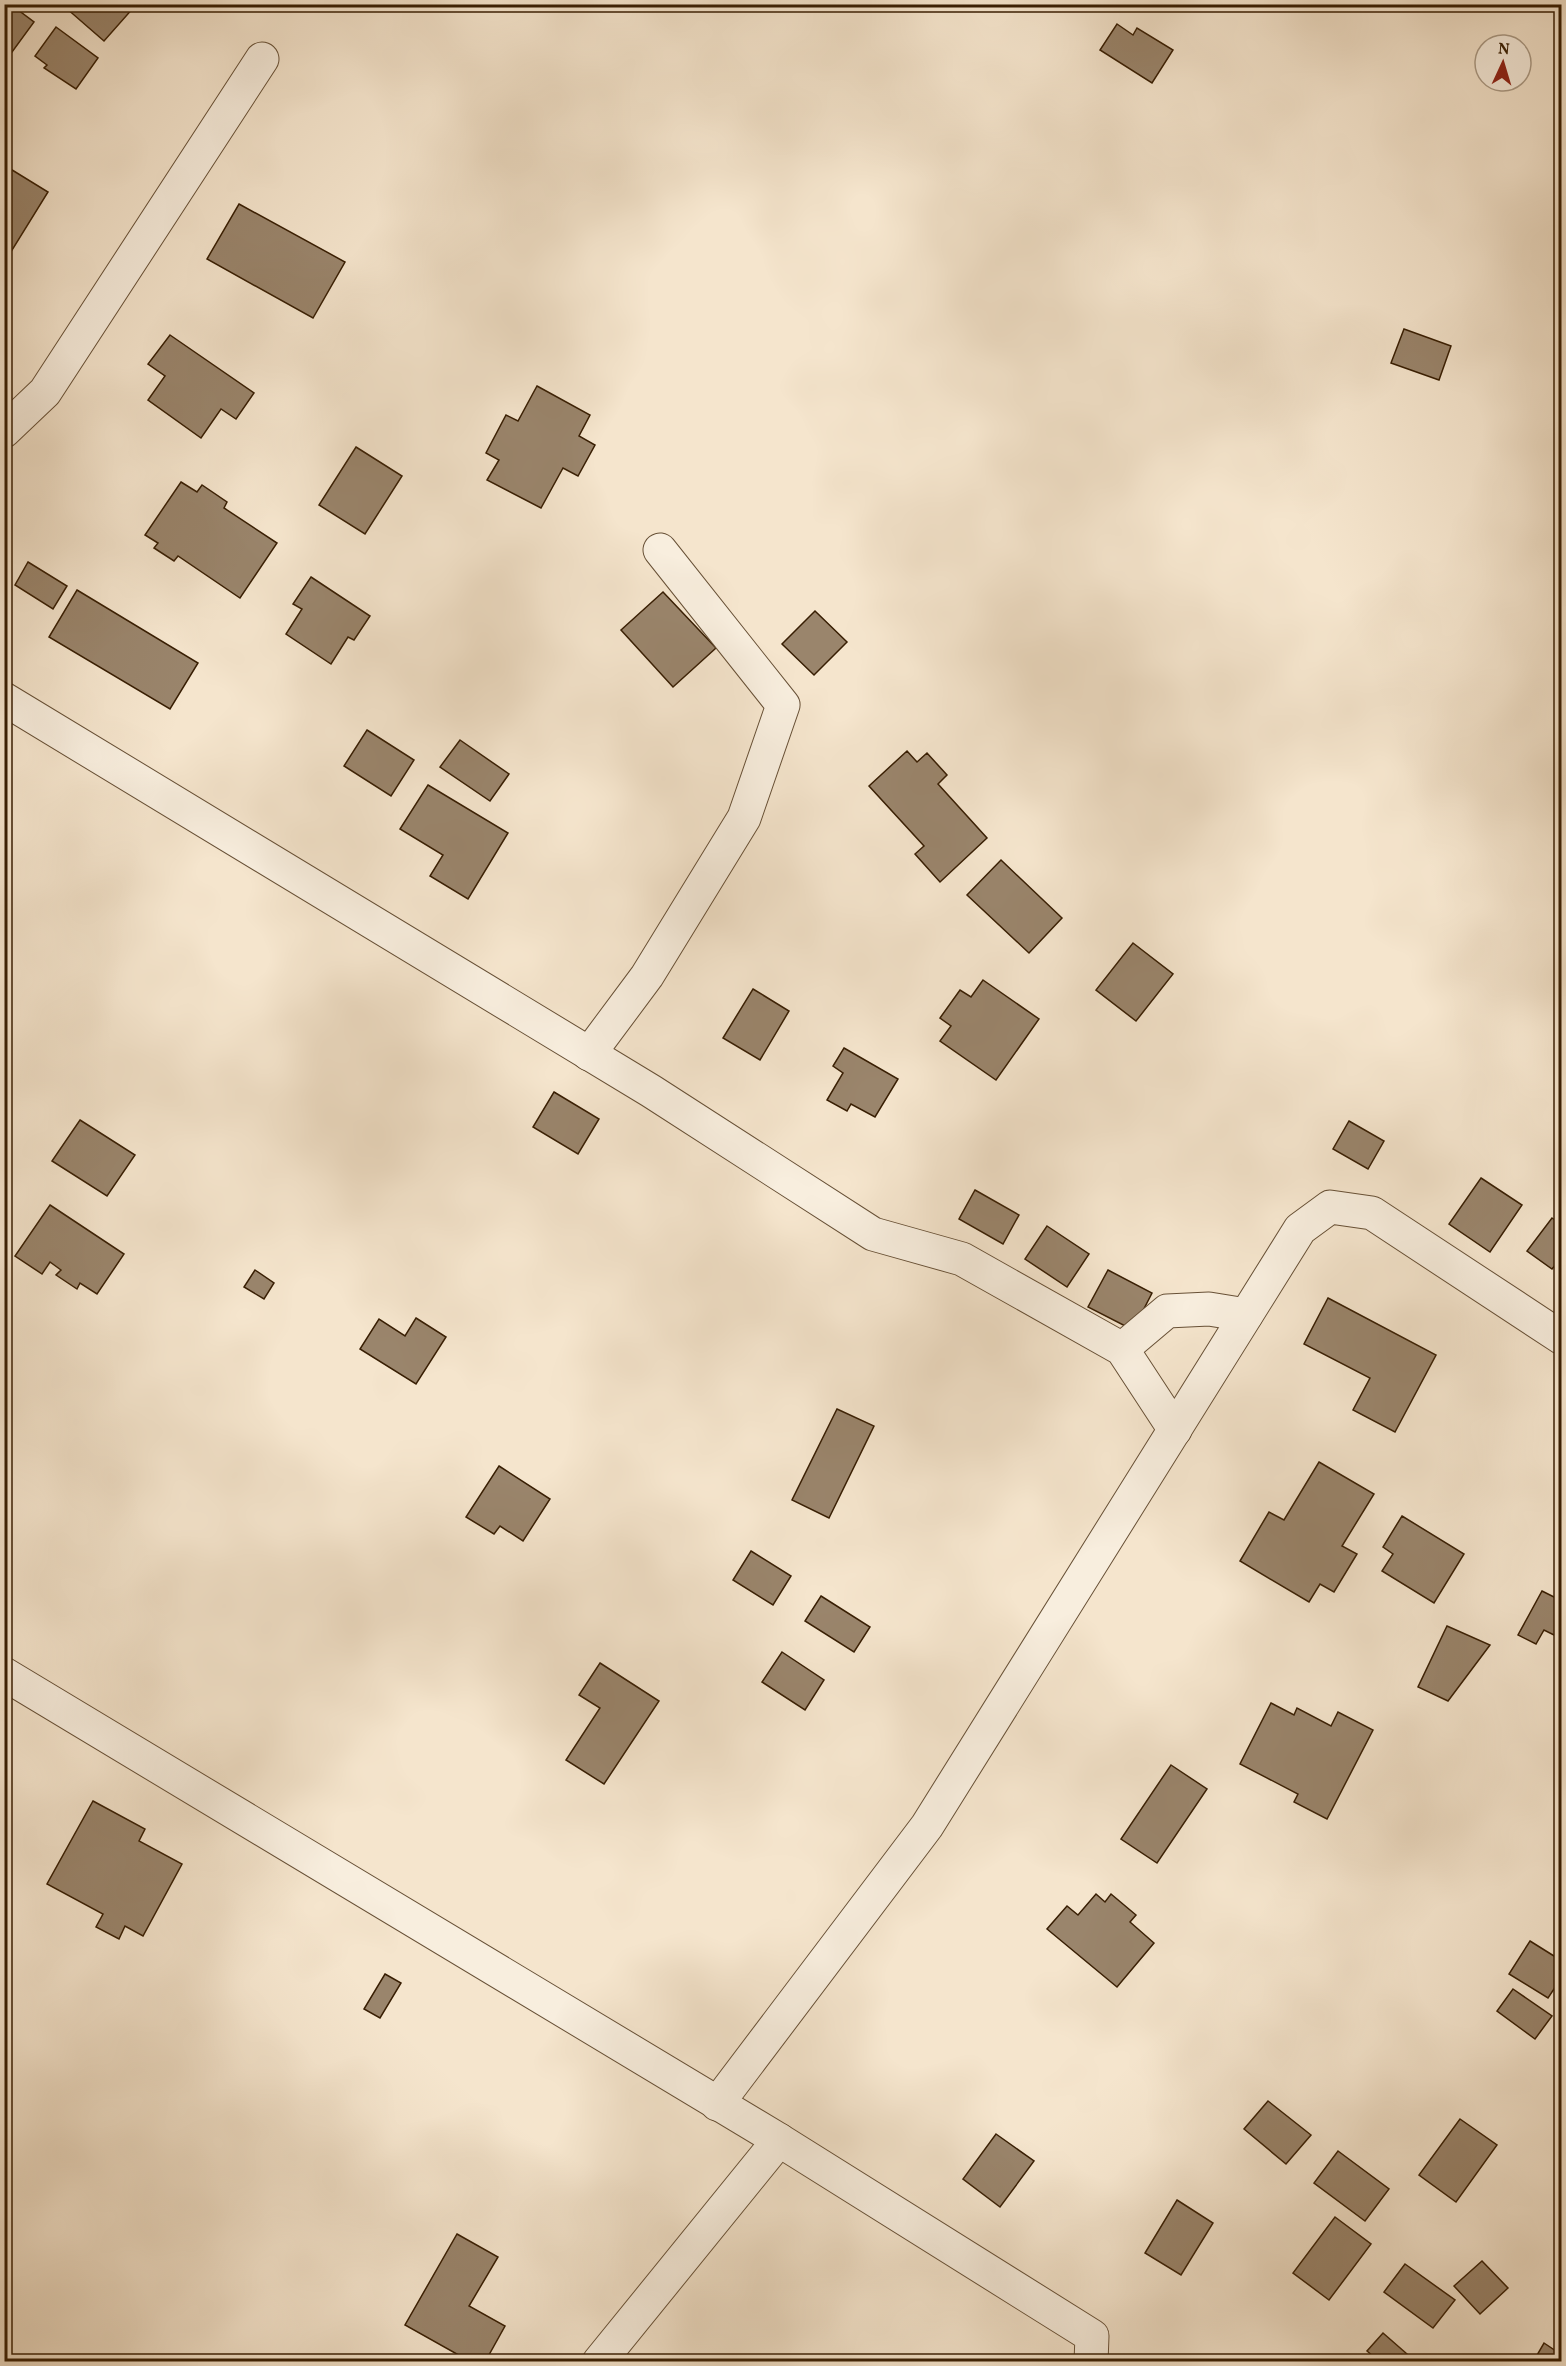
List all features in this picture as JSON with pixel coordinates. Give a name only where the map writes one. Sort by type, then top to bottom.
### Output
[{"type":"street","points":[[4,431],[45,392],[147,239],[262,59]]},
{"type":"street","points":[[589,1054],[647,976],[744,818],[783,705],[660,550]]},
{"type":"street","points":[[4,699],[651,1091],[873,1234],[962,1259],[1122,1349],[1175,1430]]},
{"type":"street","points":[[717,2104],[927,1826],[1300,1229],[1330,1207],[1372,1213],[1562,1338]]},
{"type":"street","points":[[1122,1349],[1167,1311],[1209,1308],[1246,1315]]},
{"type":"street","points":[[4,1674],[779,2140],[1092,2336],[1092,2361]]},
{"type":"street","points":[[599,2361],[779,2140]]},
{"type":"building","points":[[4,4],[10,4],[34,22],[4,63]]},
{"type":"building","points":[[69,4],[134,4],[135,6],[104,41],[66,8]]},
{"type":"building","points":[[1117,24],[1133,35],[1137,28],[1173,50],[1152,83],[1100,50]]},
{"type":"building","points":[[56,27],[98,58],[76,89],[44,68],[47,65],[35,56]]},
{"type":"building","points":[[4,165],[48,192],[4,263]]},
{"type":"building","points":[[239,204],[345,262],[313,318],[207,259]]},
{"type":"building","points":[[1404,329],[1451,346],[1439,380],[1391,363]]},
{"type":"building","points":[[170,335],[254,393],[236,419],[221,409],[201,438],[148,400],[165,376],[148,364]]},
{"type":"building","points":[[537,386],[590,415],[579,436],[595,445],[578,476],[563,468],[541,508],[487,480],[499,460],[486,453],[506,415],[518,421]]},
{"type":"building","points":[[356,447],[402,476],[365,534],[319,505]]},
{"type":"building","points":[[181,482],[197,492],[202,485],[227,502],[224,508],[277,543],[240,598],[178,556],[174,561],[154,548],[158,543],[145,535]]},
{"type":"building","points":[[28,562],[67,586],[53,609],[15,585]]},
{"type":"building","points":[[311,577],[370,616],[354,640],[348,637],[331,664],[286,634],[302,609],[293,604]]},
{"type":"building","points":[[77,590],[198,663],[170,709],[49,637]]},
{"type":"building","points":[[663,592],[716,648],[673,687],[621,630]]},
{"type":"building","points":[[815,611],[847,642],[814,675],[782,644]]},
{"type":"building","points":[[367,730],[414,760],[391,796],[344,766]]},
{"type":"building","points":[[460,740],[509,774],[490,801],[440,767]]},
{"type":"building","points":[[907,751],[917,762],[927,753],[947,775],[938,784],[987,838],[940,882],[915,854],[924,846],[869,786]]},
{"type":"building","points":[[428,785],[508,833],[468,899],[430,876],[443,855],[400,829]]},
{"type":"building","points":[[1001,860],[1062,918],[1029,953],[967,895]]},
{"type":"building","points":[[1133,943],[1173,974],[1136,1021],[1096,990]]},
{"type":"building","points":[[983,980],[1039,1019],[996,1080],[940,1041],[951,1026],[940,1018],[960,990],[971,997]]},
{"type":"building","points":[[753,989],[789,1011],[760,1060],[723,1038]]},
{"type":"building","points":[[844,1048],[898,1079],[875,1117],[851,1104],[847,1111],[827,1100],[843,1073],[833,1066]]},
{"type":"building","points":[[554,1092],[599,1119],[578,1154],[533,1127]]},
{"type":"building","points":[[80,1120],[135,1155],[107,1196],[52,1161]]},
{"type":"building","points":[[1349,1121],[1384,1141],[1368,1169],[1333,1149]]},
{"type":"building","points":[[1481,1178],[1522,1205],[1490,1252],[1449,1224]]},
{"type":"building","points":[[975,1190],[1019,1215],[1003,1244],[959,1219]]},
{"type":"building","points":[[50,1205],[124,1254],[97,1294],[80,1283],[77,1289],[56,1275],[61,1270],[50,1262],[42,1274],[15,1256]]},
{"type":"building","points":[[1552,1218],[1562,1225],[1562,1257],[1552,1269],[1527,1251]]},
{"type":"building","points":[[1047,1226],[1089,1254],[1067,1287],[1025,1259]]},
{"type":"building","points":[[255,1270],[274,1283],[264,1299],[244,1287]]},
{"type":"building","points":[[1108,1270],[1152,1293],[1133,1330],[1088,1307]]},
{"type":"building","points":[[1328,1298],[1436,1355],[1395,1432],[1353,1410],[1370,1378],[1304,1344]]},
{"type":"building","points":[[416,1318],[446,1337],[416,1384],[360,1349],[379,1319],[405,1336]]},
{"type":"building","points":[[837,1409],[874,1426],[829,1518],[792,1500]]},
{"type":"building","points":[[1319,1462],[1374,1494],[1342,1546],[1357,1554],[1334,1592],[1320,1584],[1309,1602],[1240,1561],[1269,1512],[1284,1520]]},
{"type":"building","points":[[499,1466],[550,1499],[523,1541],[500,1526],[494,1534],[466,1517]]},
{"type":"building","points":[[1402,1516],[1464,1554],[1434,1603],[1382,1571],[1393,1554],[1383,1547]]},
{"type":"building","points":[[751,1551],[791,1576],[773,1605],[733,1580]]},
{"type":"building","points":[[1542,1591],[1562,1601],[1562,1639],[1544,1630],[1536,1644],[1518,1635]]},
{"type":"building","points":[[821,1596],[870,1627],[854,1652],[805,1621]]},
{"type":"building","points":[[1447,1626],[1490,1645],[1448,1701],[1418,1687]]},
{"type":"building","points":[[782,1652],[824,1680],[805,1710],[762,1682]]},
{"type":"building","points":[[600,1663],[659,1701],[604,1784],[566,1760],[600,1708],[579,1695]]},
{"type":"building","points":[[1271,1703],[1294,1715],[1297,1708],[1331,1726],[1338,1712],[1373,1730],[1327,1819],[1294,1802],[1298,1794],[1240,1764]]},
{"type":"building","points":[[1171,1765],[1207,1789],[1157,1863],[1121,1839]]},
{"type":"building","points":[[93,1801],[145,1829],[139,1841],[182,1864],[143,1936],[125,1926],[119,1939],[96,1927],[103,1914],[47,1884]]},
{"type":"building","points":[[1096,1894],[1105,1902],[1111,1894],[1136,1915],[1130,1922],[1154,1943],[1117,1987],[1047,1929],[1067,1906],[1078,1915]]},
{"type":"building","points":[[1530,1941],[1562,1961],[1562,1977],[1548,1998],[1509,1974]]},
{"type":"building","points":[[385,1974],[401,1983],[380,2018],[364,2009]]},
{"type":"building","points":[[1513,1989],[1552,2016],[1535,2039],[1497,2011]]},
{"type":"building","points":[[1268,2101],[1311,2135],[1286,2164],[1244,2129]]},
{"type":"building","points":[[1460,2119],[1497,2145],[1456,2202],[1419,2175]]},
{"type":"building","points":[[996,2134],[1034,2161],[1000,2207],[963,2179]]},
{"type":"building","points":[[1338,2151],[1389,2189],[1365,2221],[1314,2183]]},
{"type":"building","points":[[1177,2200],[1213,2223],[1181,2275],[1145,2253]]},
{"type":"building","points":[[1335,2217],[1371,2244],[1329,2300],[1293,2273]]},
{"type":"building","points":[[457,2234],[498,2257],[469,2306],[505,2326],[485,2362],[471,2362],[405,2325]]},
{"type":"building","points":[[1482,2261],[1508,2288],[1480,2314],[1454,2286]]},
{"type":"building","points":[[1405,2264],[1455,2300],[1433,2328],[1384,2292]]},
{"type":"building","points":[[1383,2333],[1415,2361],[1370,2362],[1374,2357],[1367,2351]]},
{"type":"building","points":[[1544,2343],[1559,2353],[1562,2349],[1562,2362],[1533,2362]]}]
